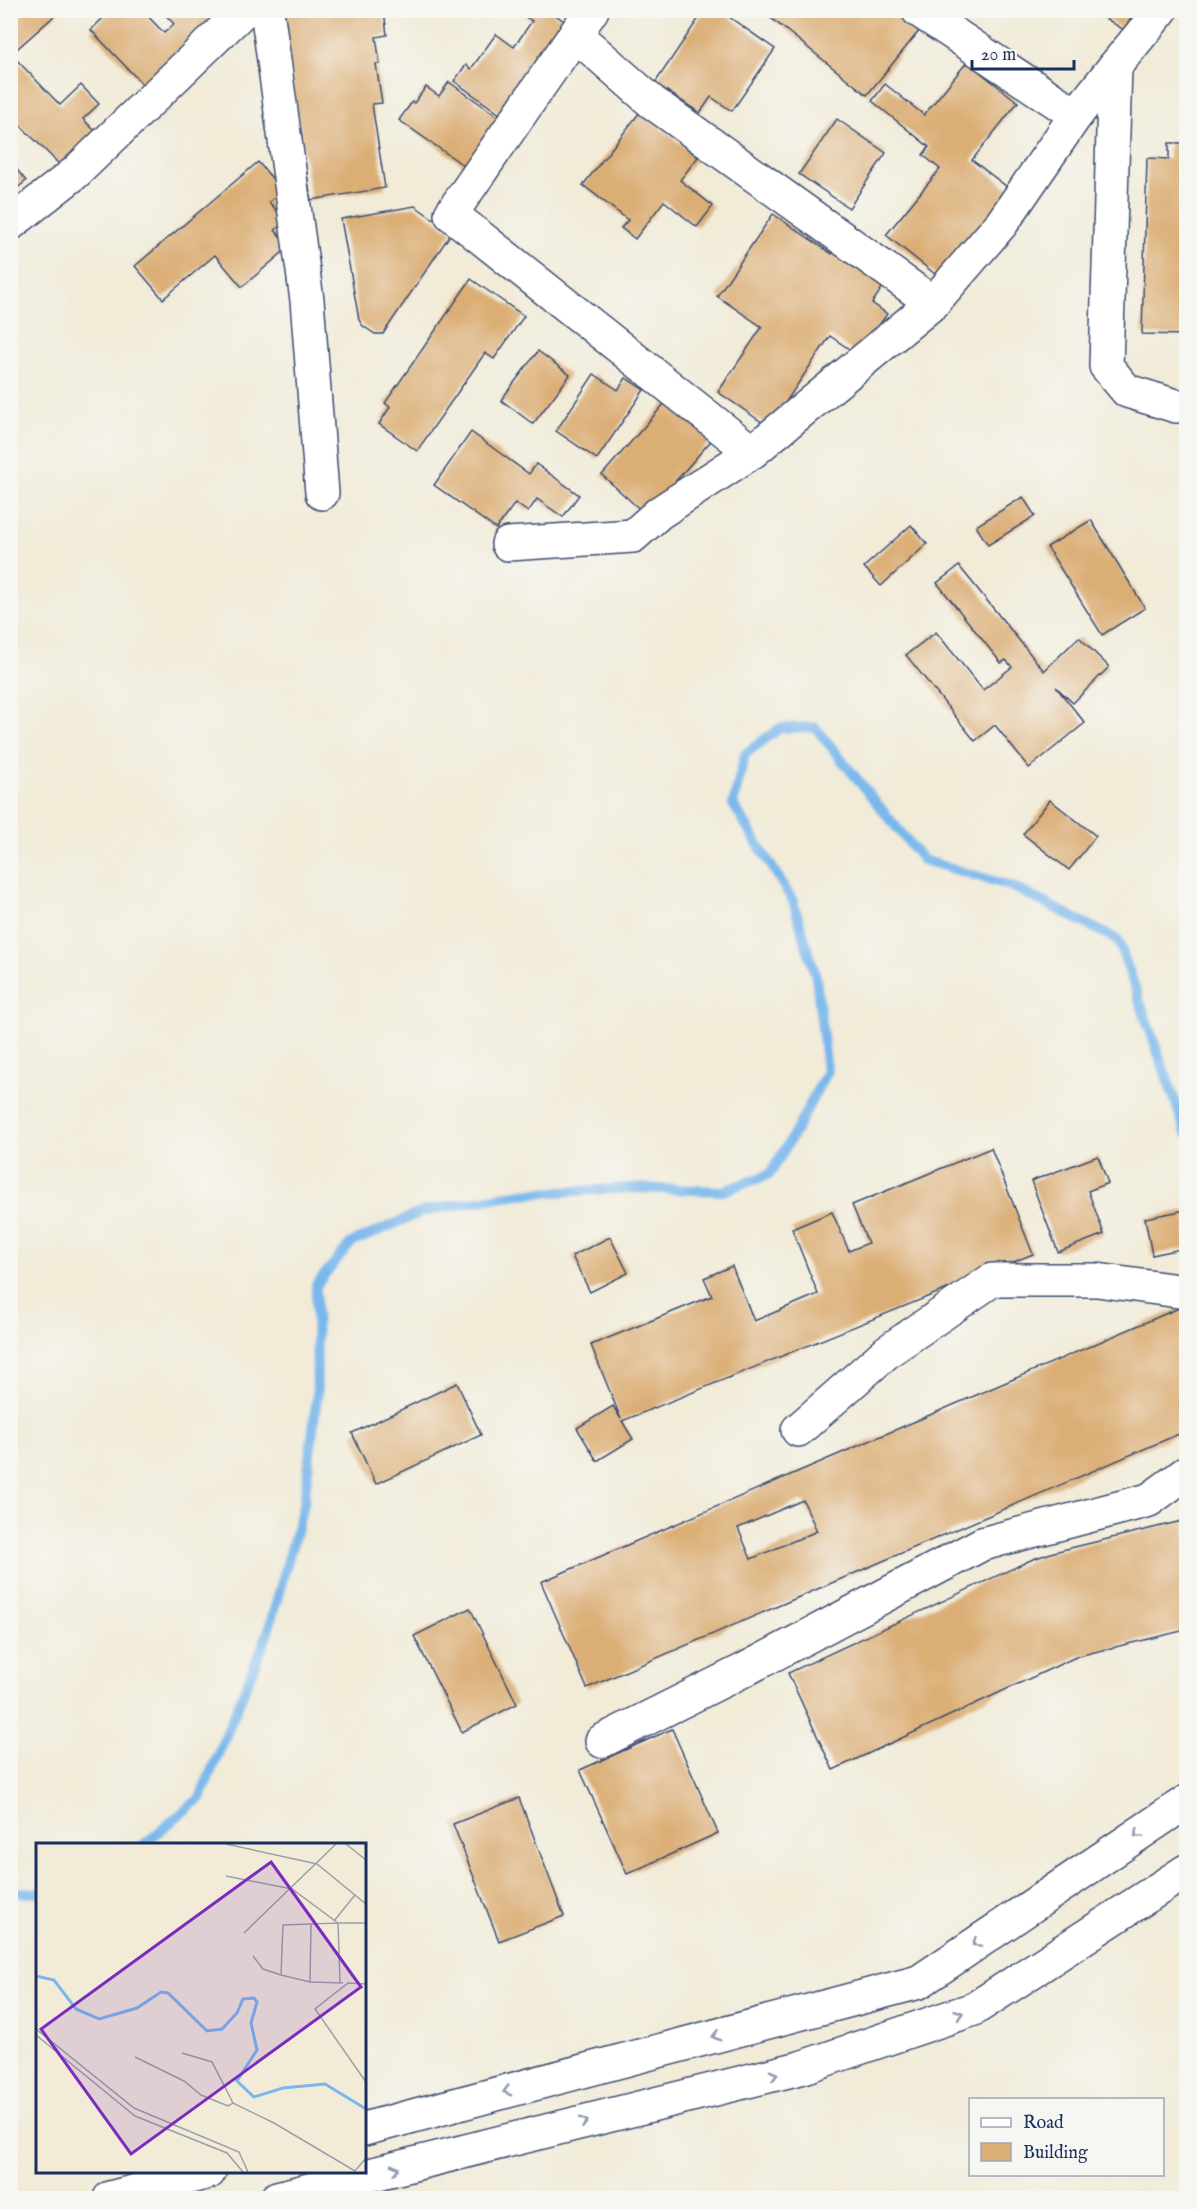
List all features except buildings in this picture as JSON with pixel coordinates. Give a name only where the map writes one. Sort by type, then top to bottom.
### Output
[{"type":"street","points":[[10,224],[75,174],[244,10]]},
{"type":"street","points":[[267,10],[307,300],[322,493]]},
{"type":"street","points":[[918,10],[1076,115]]},
{"type":"street","points":[[508,544],[633,536],[659,513],[752,452],[933,303],[1002,223],[1076,115],[1161,10]]},
{"type":"street","points":[[752,452],[452,214],[584,23],[652,102],[933,303]]},
{"type":"street","points":[[1114,66],[1106,366],[1127,391],[1176,406],[1186,406]]},
{"type":"street","points":[[798,1430],[888,1351],[992,1280],[1097,1280],[1186,1292]]},
{"type":"street","points":[[602,1741],[746,1669],[982,1544],[1149,1500],[1186,1473]]},
{"type":"street","points":[[366,2128],[919,1982],[1186,1802]]},
{"type":"street","points":[[277,2199],[800,2068],[974,2009],[1186,1870]]},
{"type":"street","points":[[110,2199],[205,2173]]},
{"type":"waterway","points":[[145,1843],[200,1798],[267,1635],[304,1503],[317,1396],[316,1285],[351,1243],[424,1211],[517,1194],[633,1188],[723,1191],[770,1174],[798,1127],[827,1071],[816,977],[793,901],[733,804],[745,754],[780,728],[815,727],[923,860],[1011,886],[1118,940],[1186,1132]]},
{"type":"waterway","points":[[10,1892],[36,1893]]}]
